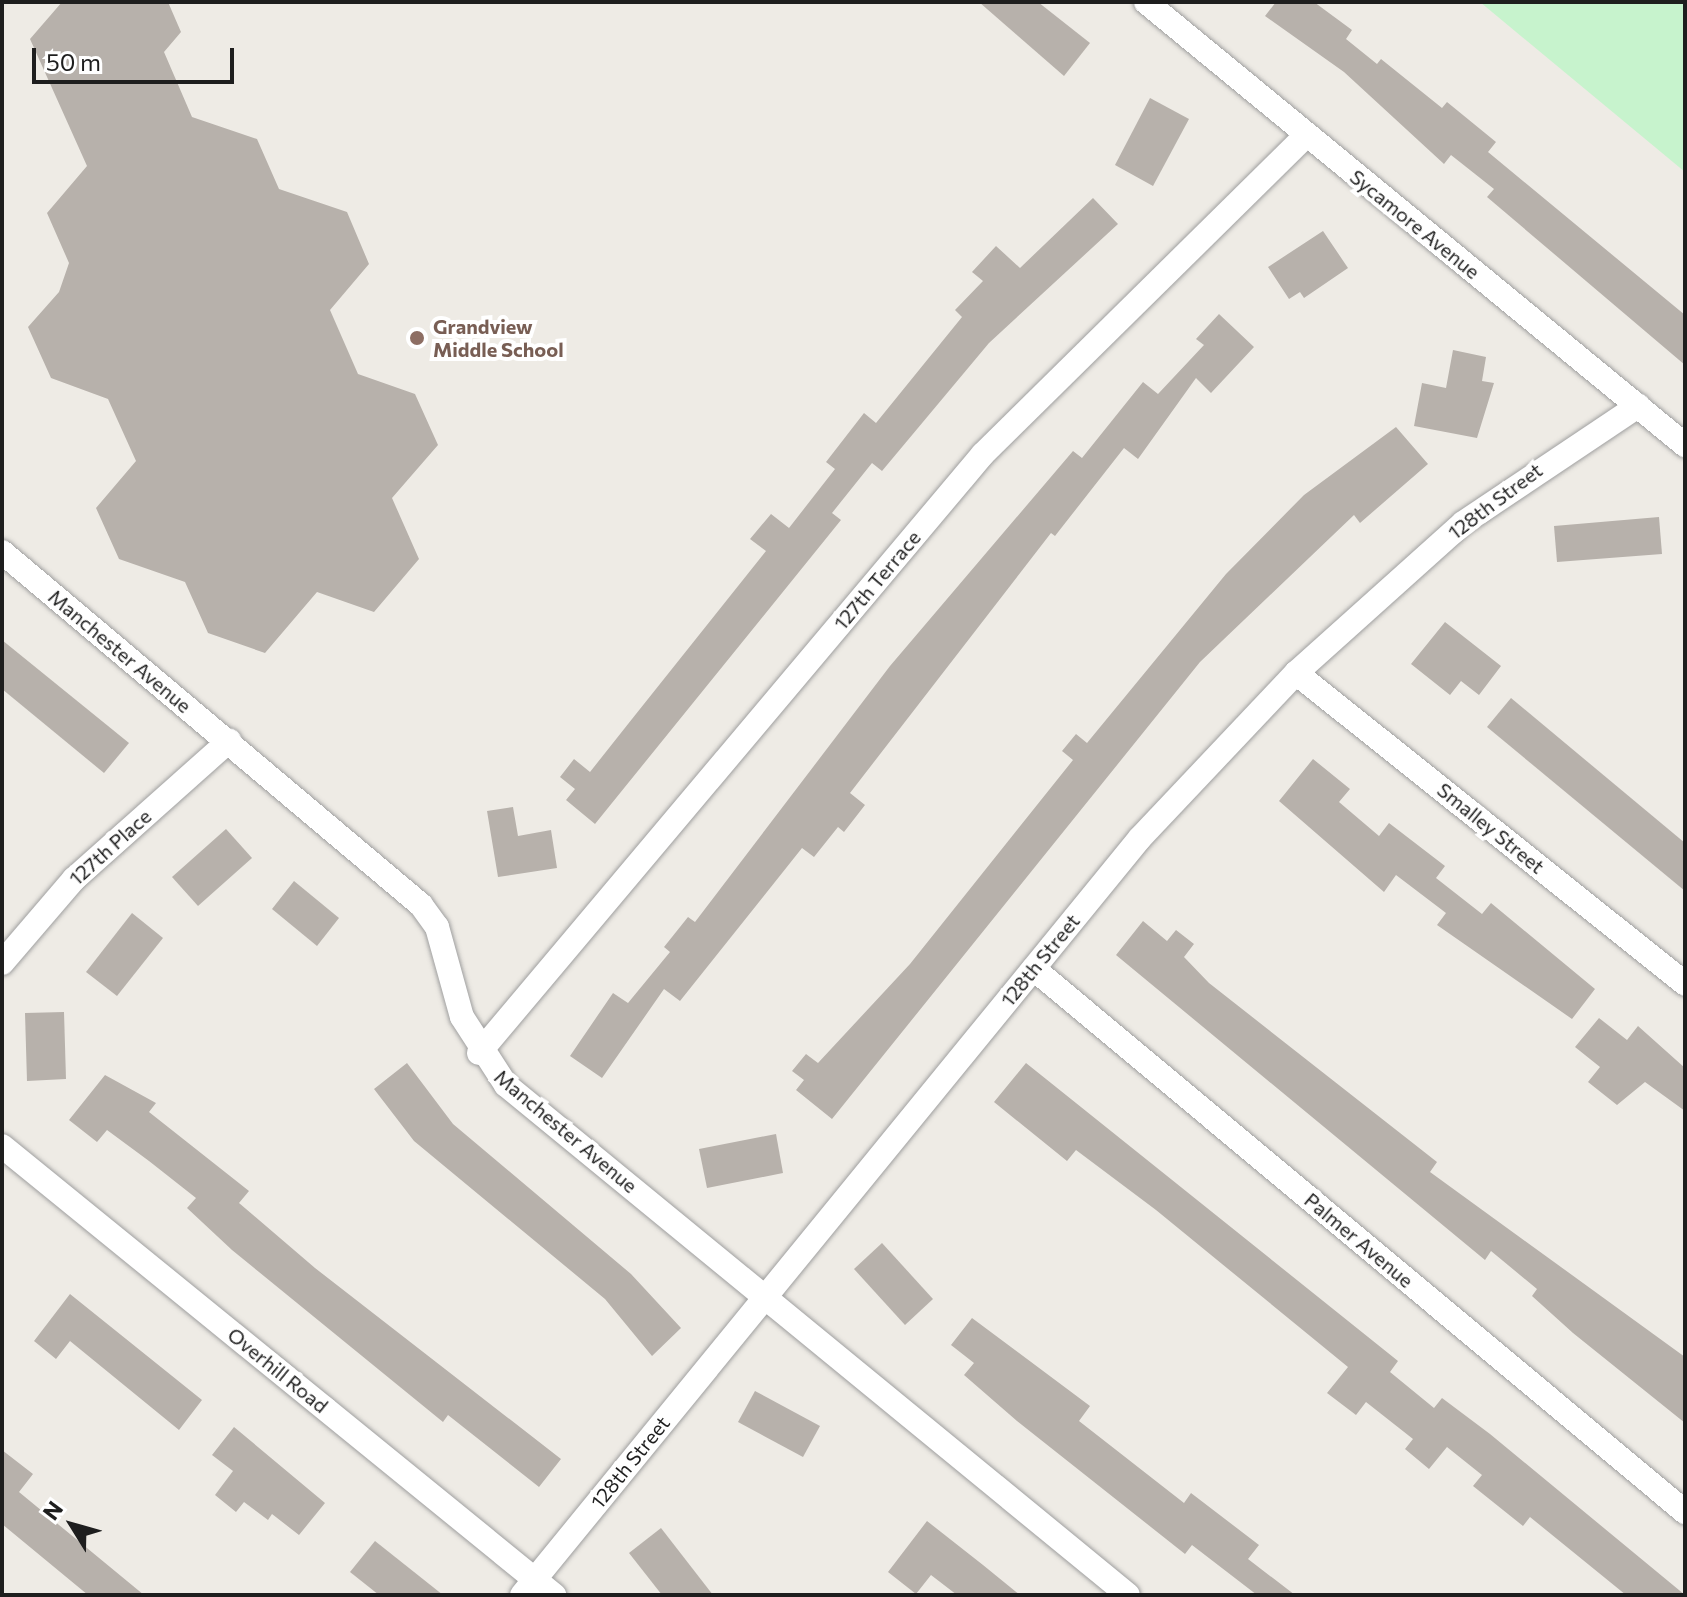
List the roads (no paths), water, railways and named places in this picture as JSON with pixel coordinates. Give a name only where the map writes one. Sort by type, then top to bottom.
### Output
[{"type":"street","name":"Sycamore Avenue","points":[[1146,2],[1685,445]]},
{"type":"street","name":"127th Terrace","points":[[479,1053],[983,454],[1307,135]]},
{"type":"street","name":"128th Street","points":[[528,1587],[1140,838],[1296,673],[1463,523],[1638,406]]},
{"type":"street","name":"Manchester Avenue","points":[[2,552],[421,905],[437,927],[479,1053],[506,1085],[1128,1595]]},
{"type":"street","name":"Smalley Street","points":[[1296,673],[1685,984]]},
{"type":"street","name":"127th Place","points":[[2,963],[74,879],[229,741]]},
{"type":"street","name":"Palmer Avenue","points":[[1034,969],[1685,1512]]},
{"type":"street","name":"Overhill Road","points":[[2,1146],[528,1587],[554,1595]]},
{"type":"place","name":"Grandview Middle School","points":[[417,338]]}]
